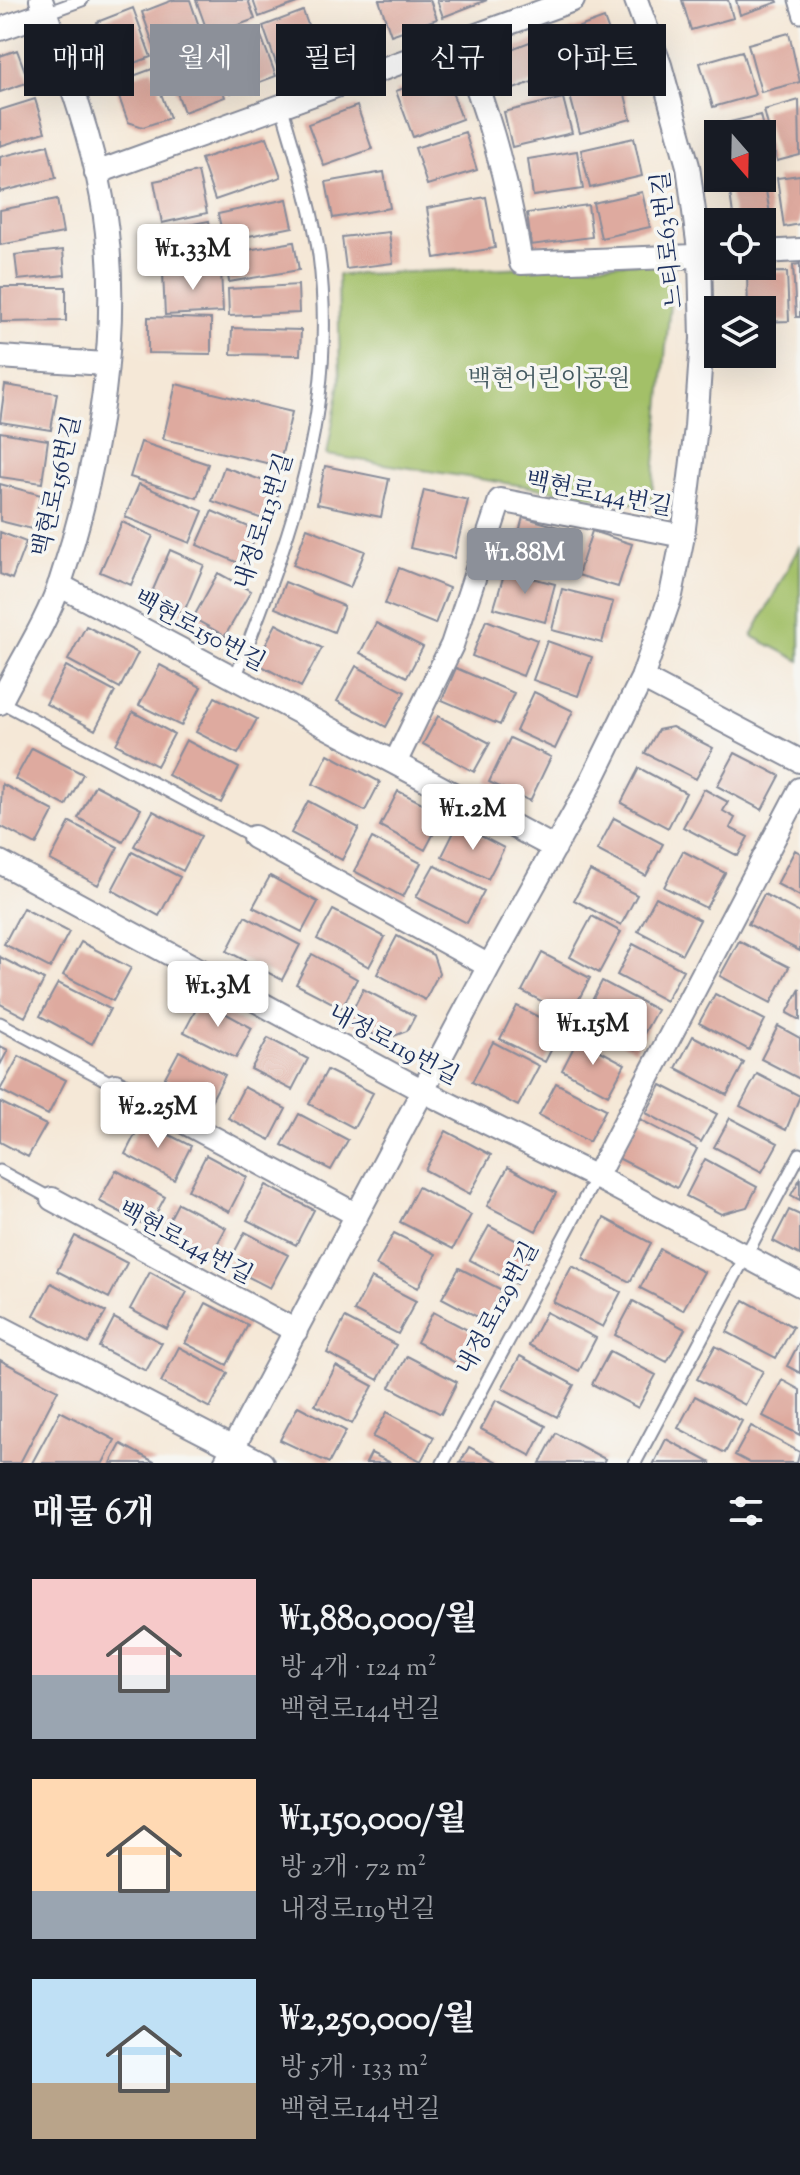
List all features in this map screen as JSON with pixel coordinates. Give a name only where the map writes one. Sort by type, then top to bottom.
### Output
[{"type":"street","points":[[508,24],[573,0]]},
{"type":"street","name":"느티로63번길","points":[[636,0],[660,65],[704,235]]},
{"type":"street","points":[[0,29],[44,7]]},
{"type":"street","name":"백현로156번길","points":[[0,702],[59,585],[94,452],[105,364],[108,259],[96,173],[44,7]]},
{"type":"street","points":[[96,173],[402,63]]},
{"type":"street","points":[[481,96],[505,176],[521,263],[704,256]]},
{"type":"street","points":[[776,251],[800,250]]},
{"type":"street","name":"느티로63번길","points":[[702,339],[707,280]]},
{"type":"street","name":"백현로144번길","points":[[229,1455],[555,848],[642,678],[671,595],[683,536],[702,339]]},
{"type":"street","points":[[0,357],[105,364]]},
{"type":"street","name":"백현로144번길","points":[[395,763],[452,645],[500,500],[683,536]]},
{"type":"street","name":"백현로150번길","points":[[59,585],[395,763]]},
{"type":"street","points":[[642,678],[800,761]]},
{"type":"street","points":[[395,763],[555,848]]},
{"type":"street","points":[[596,1177],[800,789]]},
{"type":"street","points":[[254,837],[489,966]]},
{"type":"street","name":"내정로119번길","points":[[0,862],[423,1091],[596,1177],[800,1285]]},
{"type":"street","points":[[115,1085],[357,1215]]},
{"type":"street","name":"백현로144번길","points":[[52,1199],[296,1331]]},
{"type":"street","points":[[0,1327],[229,1455],[262,1463]]},
{"type":"lane","points":[[44,7],[82,0]]},
{"type":"lane","points":[[795,0],[800,17]]},
{"type":"lane","name":"내정로113번길","points":[[235,678],[293,524],[313,448],[320,374],[322,287],[318,253],[282,108]]},
{"type":"lane","points":[[0,702],[254,837]]},
{"type":"lane","points":[[0,1023],[115,1085]]},
{"type":"lane","points":[[635,1463],[800,1154]]},
{"type":"lane","points":[[0,1171],[52,1199]]},
{"type":"lane","name":"내정로129번길","points":[[443,1463],[596,1177]]},
{"type":"green space","name":"백현어린이공원","points":[[674,261],[651,506],[327,455],[340,381],[338,275]]},
{"type":"green space","points":[[800,545],[800,661],[752,636]]},
{"type":"building","points":[[173,0],[190,0],[198,24],[150,24],[150,35],[142,12]]},
{"type":"building","points":[[196,0],[248,0],[255,19],[241,24],[205,24]]},
{"type":"building","points":[[253,0],[305,0],[259,17]]},
{"type":"building","points":[[379,0],[430,0],[437,19],[423,24],[402,24],[402,31],[391,35]]},
{"type":"building","points":[[437,0],[487,0],[443,17]]},
{"type":"building","points":[[682,0],[728,0],[733,18],[691,30]]},
{"type":"building","points":[[736,0],[777,0],[778,2],[740,15]]},
{"type":"building","points":[[133,8],[150,57],[134,63],[134,24],[97,22]]},
{"type":"building","points":[[303,11],[308,24],[276,24],[276,63],[263,26]]},
{"type":"building","points":[[604,18],[606,24],[588,24]]},
{"type":"building","points":[[260,33],[276,76],[260,82]]},
{"type":"building","points":[[789,33],[800,82],[761,92],[748,44]]},
{"type":"building","points":[[528,43],[528,84],[512,90],[512,49]]},
{"type":"building","points":[[17,50],[24,69],[24,84],[0,92],[0,56]]},
{"type":"building","points":[[742,51],[755,95],[713,107],[700,63]]},
{"type":"building","points":[[150,70],[150,96],[162,96],[170,118],[143,127],[128,122],[119,96],[134,96],[134,76]]},
{"type":"building","points":[[402,89],[402,96],[454,96],[462,119],[413,137],[396,91]]},
{"type":"building","points":[[178,96],[225,96],[225,97],[184,112]]},
{"type":"building","points":[[570,96],[625,96],[631,119],[580,133]]},
{"type":"building","points":[[563,98],[572,133],[512,147],[504,112]]},
{"type":"building","points":[[35,99],[45,132],[0,146],[0,110]]},
{"type":"building","points":[[799,100],[800,155],[777,161],[776,120],[767,120],[764,110]]},
{"type":"building","points":[[357,106],[372,149],[324,166],[308,124]]},
{"type":"building","points":[[760,115],[761,120],[738,120]]},
{"type":"building","points":[[465,132],[477,170],[427,185],[415,148]]},
{"type":"building","points":[[267,137],[281,177],[215,200],[201,159]]},
{"type":"building","points":[[634,138],[642,176],[590,188],[581,150]]},
{"type":"building","points":[[48,145],[56,178],[0,192],[0,157]]},
{"type":"building","points":[[577,151],[583,189],[533,196],[528,159]]},
{"type":"building","points":[[198,172],[207,213],[162,223],[154,181]]},
{"type":"building","points":[[384,172],[390,208],[333,218],[326,182]]},
{"type":"building","points":[[800,175],[800,224],[784,227],[777,178]]},
{"type":"building","points":[[642,192],[650,227],[601,238],[593,203]]},
{"type":"building","points":[[730,192],[766,192],[769,208],[732,208]]},
{"type":"building","points":[[486,197],[495,248],[435,258],[427,208]]},
{"type":"building","points":[[57,199],[63,233],[0,245],[0,210]]},
{"type":"building","points":[[287,199],[293,227],[224,241],[218,214]]},
{"type":"building","points":[[588,205],[592,237],[531,245],[527,213]]},
{"type":"building","points":[[209,221],[216,257],[164,267],[157,231]]},
{"type":"building","points":[[389,232],[393,263],[346,269],[342,237]]},
{"type":"building","points":[[294,242],[299,270],[229,282],[225,254]]},
{"type":"building","points":[[63,250],[65,275],[18,280],[15,255]]},
{"type":"building","points":[[800,264],[800,317],[796,317],[793,265]]},
{"type":"building","points":[[221,270],[223,312],[165,315],[163,273]]},
{"type":"building","points":[[776,272],[787,272],[789,321],[776,321],[776,296],[748,296],[747,280],[776,280]]},
{"type":"building","points":[[298,285],[299,313],[229,316],[228,289]]},
{"type":"building","points":[[1,287],[66,287],[66,321],[1,322]]},
{"type":"building","points":[[148,317],[211,319],[211,354],[148,353]]},
{"type":"building","points":[[232,328],[301,330],[300,355],[231,354]]},
{"type":"building","points":[[176,384],[292,412],[279,466],[163,439]]},
{"type":"building","points":[[5,385],[57,393],[51,430],[0,422]]},
{"type":"building","points":[[0,432],[48,440],[42,483],[0,477]]},
{"type":"building","points":[[141,442],[208,464],[197,498],[130,477]]},
{"type":"building","points":[[325,466],[389,479],[381,517],[317,504]]},
{"type":"building","points":[[224,467],[281,487],[268,521],[212,501]]},
{"type":"building","points":[[0,484],[41,495],[32,529],[0,521]]},
{"type":"building","points":[[139,484],[203,511],[190,543],[125,517]]},
{"type":"building","points":[[424,490],[468,500],[454,558],[410,548]]},
{"type":"building","points":[[212,511],[258,531],[243,565],[197,545]]},
{"type":"building","points":[[523,517],[572,531],[560,573],[512,559]]},
{"type":"building","points":[[122,522],[153,536],[131,585],[100,572]]},
{"type":"building","points":[[307,528],[365,551],[350,588],[293,565]]},
{"type":"building","points":[[592,531],[632,544],[618,587],[578,575]]},
{"type":"building","points":[[0,532],[26,542],[12,579],[0,574]]},
{"type":"building","points":[[170,550],[204,565],[183,614],[149,599]]},
{"type":"building","points":[[399,568],[449,588],[435,624],[385,604]]},
{"type":"building","points":[[505,571],[555,584],[545,622],[494,608]]},
{"type":"building","points":[[218,573],[251,591],[225,636],[193,618]]},
{"type":"building","points":[[285,582],[344,606],[334,632],[275,608]]},
{"type":"building","points":[[562,589],[613,602],[602,643],[552,630]]},
{"type":"building","points":[[486,620],[537,640],[523,676],[472,656]]},
{"type":"building","points":[[376,623],[423,647],[407,677],[360,653]]},
{"type":"building","points":[[276,624],[322,648],[301,687],[256,663]]},
{"type":"building","points":[[86,626],[138,653],[120,688],[68,660]]},
{"type":"building","points":[[547,641],[592,657],[578,696],[533,680]]},
{"type":"building","points":[[160,665],[201,687],[181,726],[139,705]]},
{"type":"building","points":[[66,666],[115,692],[95,730],[46,704]]},
{"type":"building","points":[[356,666],[405,692],[386,727],[337,701]]},
{"type":"building","points":[[456,668],[514,693],[500,725],[442,700]]},
{"type":"building","points":[[534,692],[573,711],[555,749],[516,731]]},
{"type":"building","points":[[215,697],[257,719],[238,754],[196,732]]},
{"type":"building","points":[[133,712],[174,734],[157,766],[116,744]]},
{"type":"building","points":[[438,716],[490,743],[474,772],[423,744]]},
{"type":"building","points":[[672,727],[713,748],[696,779],[645,753],[658,730]]},
{"type":"building","points":[[510,738],[551,757],[530,801],[489,782]]},
{"type":"building","points":[[186,740],[239,768],[221,803],[168,775]]},
{"type":"building","points":[[32,748],[83,774],[66,806],[15,779]]},
{"type":"building","points":[[735,753],[780,776],[762,810],[717,786]]},
{"type":"building","points":[[328,754],[380,782],[365,811],[313,784]]},
{"type":"building","points":[[639,768],[686,793],[668,828],[621,803]]},
{"type":"building","points":[[2,784],[54,811],[36,845],[0,826]]},
{"type":"building","points":[[95,785],[141,809],[123,842],[78,818]]},
{"type":"building","points":[[704,789],[728,802],[723,811],[735,818],[730,828],[748,837],[738,856],[683,827]]},
{"type":"building","points":[[398,791],[444,814],[425,850],[380,826]]},
{"type":"building","points":[[308,801],[359,828],[342,860],[291,833]]},
{"type":"building","points":[[153,811],[201,836],[183,871],[134,846]]},
{"type":"building","points":[[614,818],[663,844],[646,876],[597,850]]},
{"type":"building","points":[[70,822],[118,847],[98,885],[50,860]]},
{"type":"building","points":[[458,824],[504,848],[488,879],[442,856]]},
{"type":"building","points":[[372,838],[421,863],[403,897],[354,871]]},
{"type":"building","points":[[795,850],[800,853],[800,896],[777,884]]},
{"type":"building","points":[[683,851],[725,873],[706,908],[664,887]]},
{"type":"building","points":[[132,852],[180,877],[159,916],[112,890]]},
{"type":"building","points":[[434,865],[484,891],[467,923],[416,897]]},
{"type":"building","points":[[590,871],[637,895],[621,925],[574,900]]},
{"type":"building","points":[[270,876],[318,902],[302,932],[253,907]]},
{"type":"building","points":[[764,894],[800,913],[800,951],[748,924]]},
{"type":"building","points":[[656,897],[700,920],[682,954],[638,931]]},
{"type":"building","points":[[23,908],[69,932],[50,968],[4,944]]},
{"type":"building","points":[[333,910],[385,937],[369,967],[317,939]]},
{"type":"building","points":[[245,916],[300,945],[282,980],[227,951]]},
{"type":"building","points":[[592,916],[621,932],[599,973],[570,957]]},
{"type":"building","points":[[397,936],[433,955],[439,973],[425,1000],[377,974]]},
{"type":"building","points":[[739,941],[789,967],[771,1003],[720,976]]},
{"type":"building","points":[[81,942],[131,968],[113,1001],[63,975]]},
{"type":"building","points":[[633,944],[683,970],[666,1001],[617,975]]},
{"type":"building","points":[[542,953],[590,978],[570,1016],[522,991]]},
{"type":"building","points":[[312,954],[357,979],[342,1008],[296,984]]},
{"type":"building","points":[[0,957],[44,980],[25,1017],[0,1004]]},
{"type":"building","points":[[602,981],[657,1010],[635,1050],[581,1022]]},
{"type":"building","points":[[58,983],[110,1009],[92,1044],[40,1016]]},
{"type":"building","points":[[363,989],[415,1016],[407,1031],[384,1040],[347,1021]]},
{"type":"building","points":[[800,989],[800,1020],[787,1013]]},
{"type":"building","points":[[715,994],[765,1020],[749,1050],[699,1023]]},
{"type":"building","points":[[201,1000],[252,1028],[236,1058],[184,1032]]},
{"type":"building","points":[[517,1006],[562,1029],[545,1062],[500,1039]]},
{"type":"building","points":[[778,1026],[800,1038],[800,1079],[761,1059]]},
{"type":"building","points":[[693,1036],[744,1063],[727,1095],[676,1068]]},
{"type":"building","points":[[268,1038],[308,1059],[292,1090],[251,1069]]},
{"type":"building","points":[[578,1039],[625,1064],[608,1095],[562,1070]]},
{"type":"building","points":[[493,1042],[539,1066],[518,1106],[472,1082]]},
{"type":"building","points":[[0,1046],[8,1050],[0,1065]]},
{"type":"building","points":[[179,1051],[225,1075],[210,1103],[164,1079]]},
{"type":"building","points":[[19,1056],[66,1080],[48,1115],[0,1090]]},
{"type":"building","points":[[327,1070],[373,1093],[354,1128],[309,1104]]},
{"type":"building","points":[[757,1074],[800,1096],[786,1130],[740,1106]]},
{"type":"building","points":[[556,1083],[606,1109],[589,1142],[539,1115]]},
{"type":"building","points":[[661,1085],[717,1114],[701,1142],[646,1113]]},
{"type":"building","points":[[244,1087],[286,1109],[270,1140],[228,1118]]},
{"type":"building","points":[[0,1102],[46,1125],[28,1157],[0,1142]]},
{"type":"building","points":[[299,1114],[348,1140],[331,1170],[282,1145]]},
{"type":"building","points":[[730,1118],[778,1143],[762,1172],[714,1147]]},
{"type":"building","points":[[639,1119],[697,1149],[677,1188],[618,1158]]},
{"type":"building","points":[[142,1121],[191,1146],[174,1180],[125,1154]]},
{"type":"building","points":[[446,1131],[491,1155],[470,1194],[425,1170]]},
{"type":"building","points":[[206,1155],[247,1177],[229,1212],[188,1190]]},
{"type":"building","points":[[705,1159],[757,1187],[747,1207],[721,1214],[686,1196]]},
{"type":"building","points":[[508,1167],[556,1193],[536,1231],[487,1206]]},
{"type":"building","points":[[116,1170],[165,1197],[149,1227],[99,1201]]},
{"type":"building","points":[[800,1179],[800,1200],[791,1195]]},
{"type":"building","points":[[266,1185],[314,1210],[296,1245],[247,1220]]},
{"type":"building","points":[[418,1187],[471,1215],[453,1249],[400,1222]]},
{"type":"building","points":[[178,1203],[226,1228],[209,1259],[162,1234]]},
{"type":"building","points":[[789,1210],[800,1215],[800,1255],[773,1241]]},
{"type":"building","points":[[604,1218],[651,1243],[630,1282],[583,1258]]},
{"type":"building","points":[[489,1226],[534,1250],[516,1284],[470,1260]]},
{"type":"building","points":[[245,1232],[288,1255],[270,1288],[227,1266]]},
{"type":"building","points":[[394,1233],[436,1254],[418,1288],[376,1265]]},
{"type":"building","points":[[75,1236],[127,1263],[109,1298],[57,1271]]},
{"type":"building","points":[[660,1249],[704,1272],[683,1310],[640,1288]]},
{"type":"building","points":[[572,1266],[621,1292],[603,1327],[553,1302]]},
{"type":"building","points":[[459,1268],[502,1290],[485,1321],[442,1298]]},
{"type":"building","points":[[150,1272],[187,1292],[167,1329],[130,1309]]},
{"type":"building","points":[[371,1278],[416,1301],[398,1334],[354,1311]]},
{"type":"building","points":[[51,1283],[106,1312],[88,1344],[34,1315]]},
{"type":"building","points":[[744,1300],[793,1327],[776,1358],[727,1332]]},
{"type":"building","points":[[633,1301],[685,1329],[667,1362],[615,1335]]},
{"type":"building","points":[[206,1303],[248,1325],[227,1365],[185,1343]]},
{"type":"building","points":[[433,1312],[481,1337],[465,1368],[417,1342]]},
{"type":"building","points":[[546,1312],[596,1338],[579,1371],[529,1345]]},
{"type":"building","points":[[114,1318],[162,1343],[146,1371],[99,1347]]},
{"type":"building","points":[[345,1318],[396,1345],[378,1380],[327,1353]]},
{"type":"building","points":[[800,1341],[800,1373],[787,1366]]},
{"type":"building","points":[[715,1346],[763,1371],[745,1405],[697,1379]]},
{"type":"building","points":[[179,1347],[228,1373],[210,1408],[161,1382]]},
{"type":"building","points":[[610,1351],[656,1375],[638,1408],[592,1384]]},
{"type":"building","points":[[407,1356],[457,1382],[441,1414],[390,1387]]},
{"type":"building","points":[[520,1356],[574,1385],[557,1417],[502,1388]]},
{"type":"building","points":[[0,1360],[58,1390],[20,1463],[0,1463]]},
{"type":"building","points":[[336,1366],[373,1386],[352,1424],[315,1405]]},
{"type":"building","points":[[782,1380],[800,1390],[800,1435],[763,1416]]},
{"type":"building","points":[[695,1396],[742,1421],[725,1453],[678,1428]]},
{"type":"building","points":[[496,1400],[546,1426],[531,1456],[481,1429]]},
{"type":"building","points":[[298,1406],[346,1431],[329,1463],[280,1440]]},
{"type":"building","points":[[60,1411],[115,1440],[103,1463],[32,1463]]},
{"type":"building","points":[[387,1412],[434,1437],[421,1461],[373,1437]]},
{"type":"building","points":[[751,1426],[800,1452],[797,1463],[750,1463],[735,1455]]},
{"type":"building","points":[[556,1433],[605,1459],[603,1463],[540,1463]]},
{"type":"building","points":[[666,1439],[711,1463],[654,1463]]},
{"type":"building","points":[[121,1444],[156,1463],[111,1463]]},
{"type":"building","points":[[469,1447],[499,1463],[460,1463]]},
{"type":"building","points":[[371,1453],[391,1463],[366,1463]]}]
